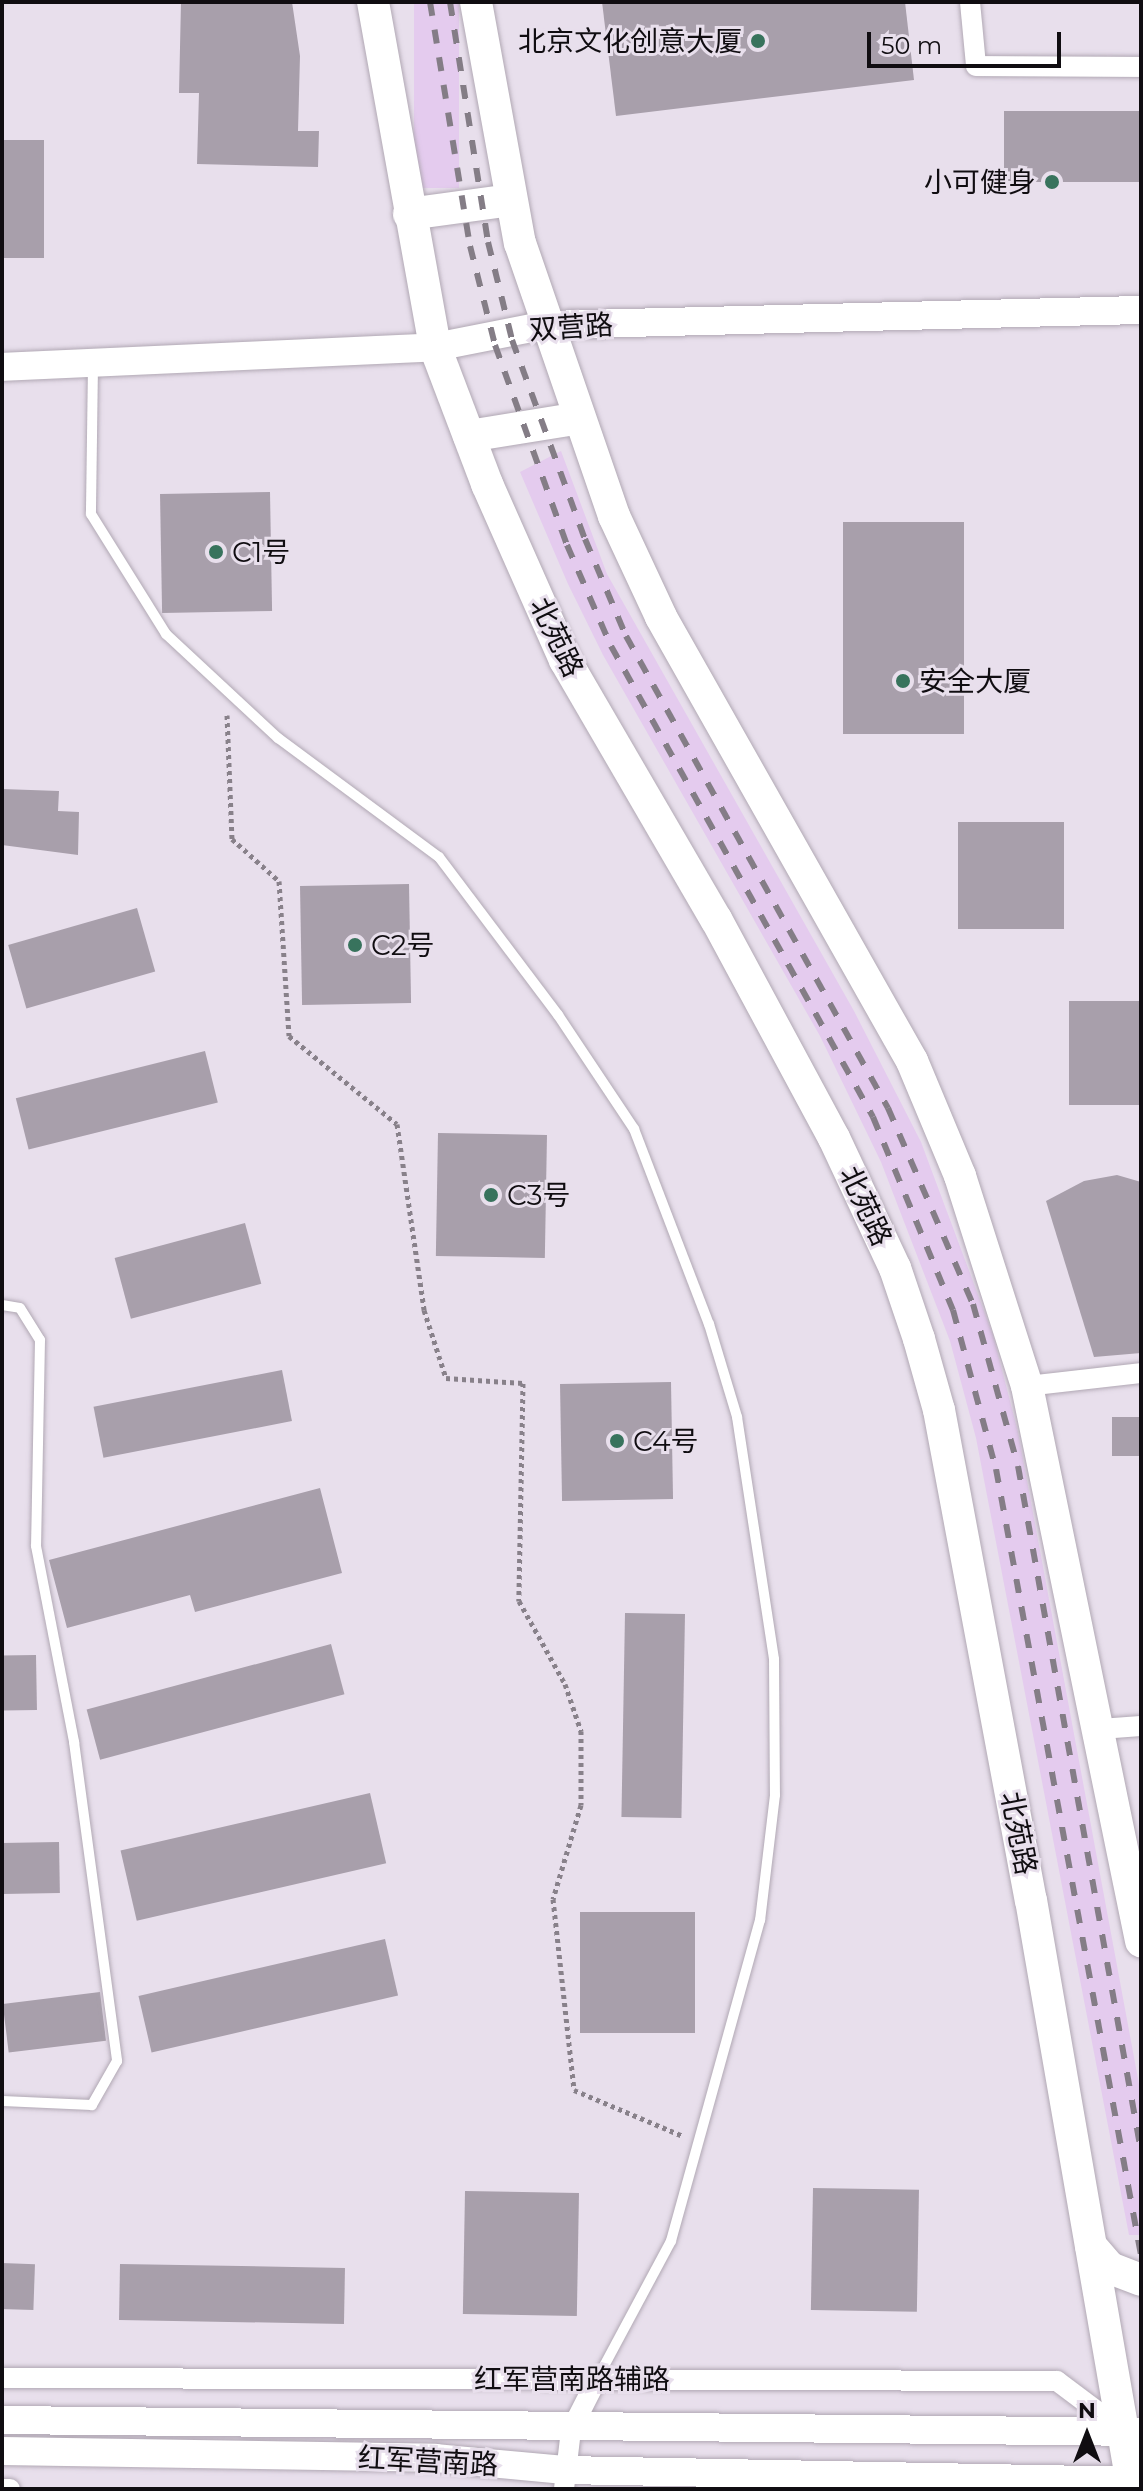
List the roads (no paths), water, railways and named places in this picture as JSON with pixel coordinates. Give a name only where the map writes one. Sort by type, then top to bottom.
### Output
[{"type":"main road","name":"北苑路","points":[[373,2],[435,347],[469,436],[565,660],[724,932],[834,1138],[900,1282],[939,1410],[1091,2246],[1133,2432],[1132,2485]]},
{"type":"main road","points":[[476,2],[511,200],[547,325],[614,516],[661,617],[912,1061],[960,1176],[1027,1386],[1100,1729],[1132,1858],[1141,1941]]},
{"type":"main road","points":[[409,214],[511,200]]},
{"type":"main road","name":"双营路","points":[[2,367],[435,347],[547,325],[1141,310]]},
{"type":"main road","points":[[469,436],[580,418]]},
{"type":"main road","points":[[1091,2246],[1110,2268],[1141,2280]]},
{"type":"main road","name":"红军营南路","points":[[2,2420],[571,2430],[1133,2432]]},
{"type":"main road","points":[[1012,2431],[1021,2454],[1012,2477]]},
{"type":"main road","name":"红军营南路","points":[[2,2451],[435,2458],[564,2480],[1012,2477],[1132,2485]]},
{"type":"street","points":[[970,2],[976,66],[1141,67]]},
{"type":"street","points":[[1027,1386],[1141,1373]]},
{"type":"street","points":[[1100,1729],[1141,1726]]},
{"type":"street","name":"红军营南路辅路","points":[[2,2378],[1057,2381],[1133,2432]]},
{"type":"street","points":[[564,2480],[571,2430],[597,2379]]},
{"type":"street","points":[[2,2489],[10,2489]]},
{"type":"lane","points":[[93,363],[91,514],[166,634],[278,738],[439,857],[558,1015],[634,1129],[709,1324],[737,1417],[774,1659],[775,1795],[760,1920],[671,2241],[597,2379]]},
{"type":"lane","points":[[2,1305],[20,1308],[40,1340],[36,1546],[74,1742],[117,2061],[92,2105],[2,2101]]},
{"type":"railway","points":[[430,2],[470,246],[495,345],[567,545],[611,646],[873,1117],[953,1310],[996,1469],[1141,2255]]},
{"type":"railway","points":[[450,2],[488,242],[512,340],[585,539],[626,636],[888,1108],[973,1304],[1018,1466],[1141,2151]]},
{"type":"place","name":"北京文化创意大厦","points":[[758,41]]},
{"type":"place","name":"小可健身","points":[[1052,182]]},
{"type":"place","name":"C1号","points":[[216,552]]},
{"type":"place","name":"安全大厦","points":[[903,681]]},
{"type":"place","name":"C2号","points":[[355,945]]},
{"type":"place","name":"C3号","points":[[491,1195]]},
{"type":"place","name":"C4号","points":[[617,1441]]}]
